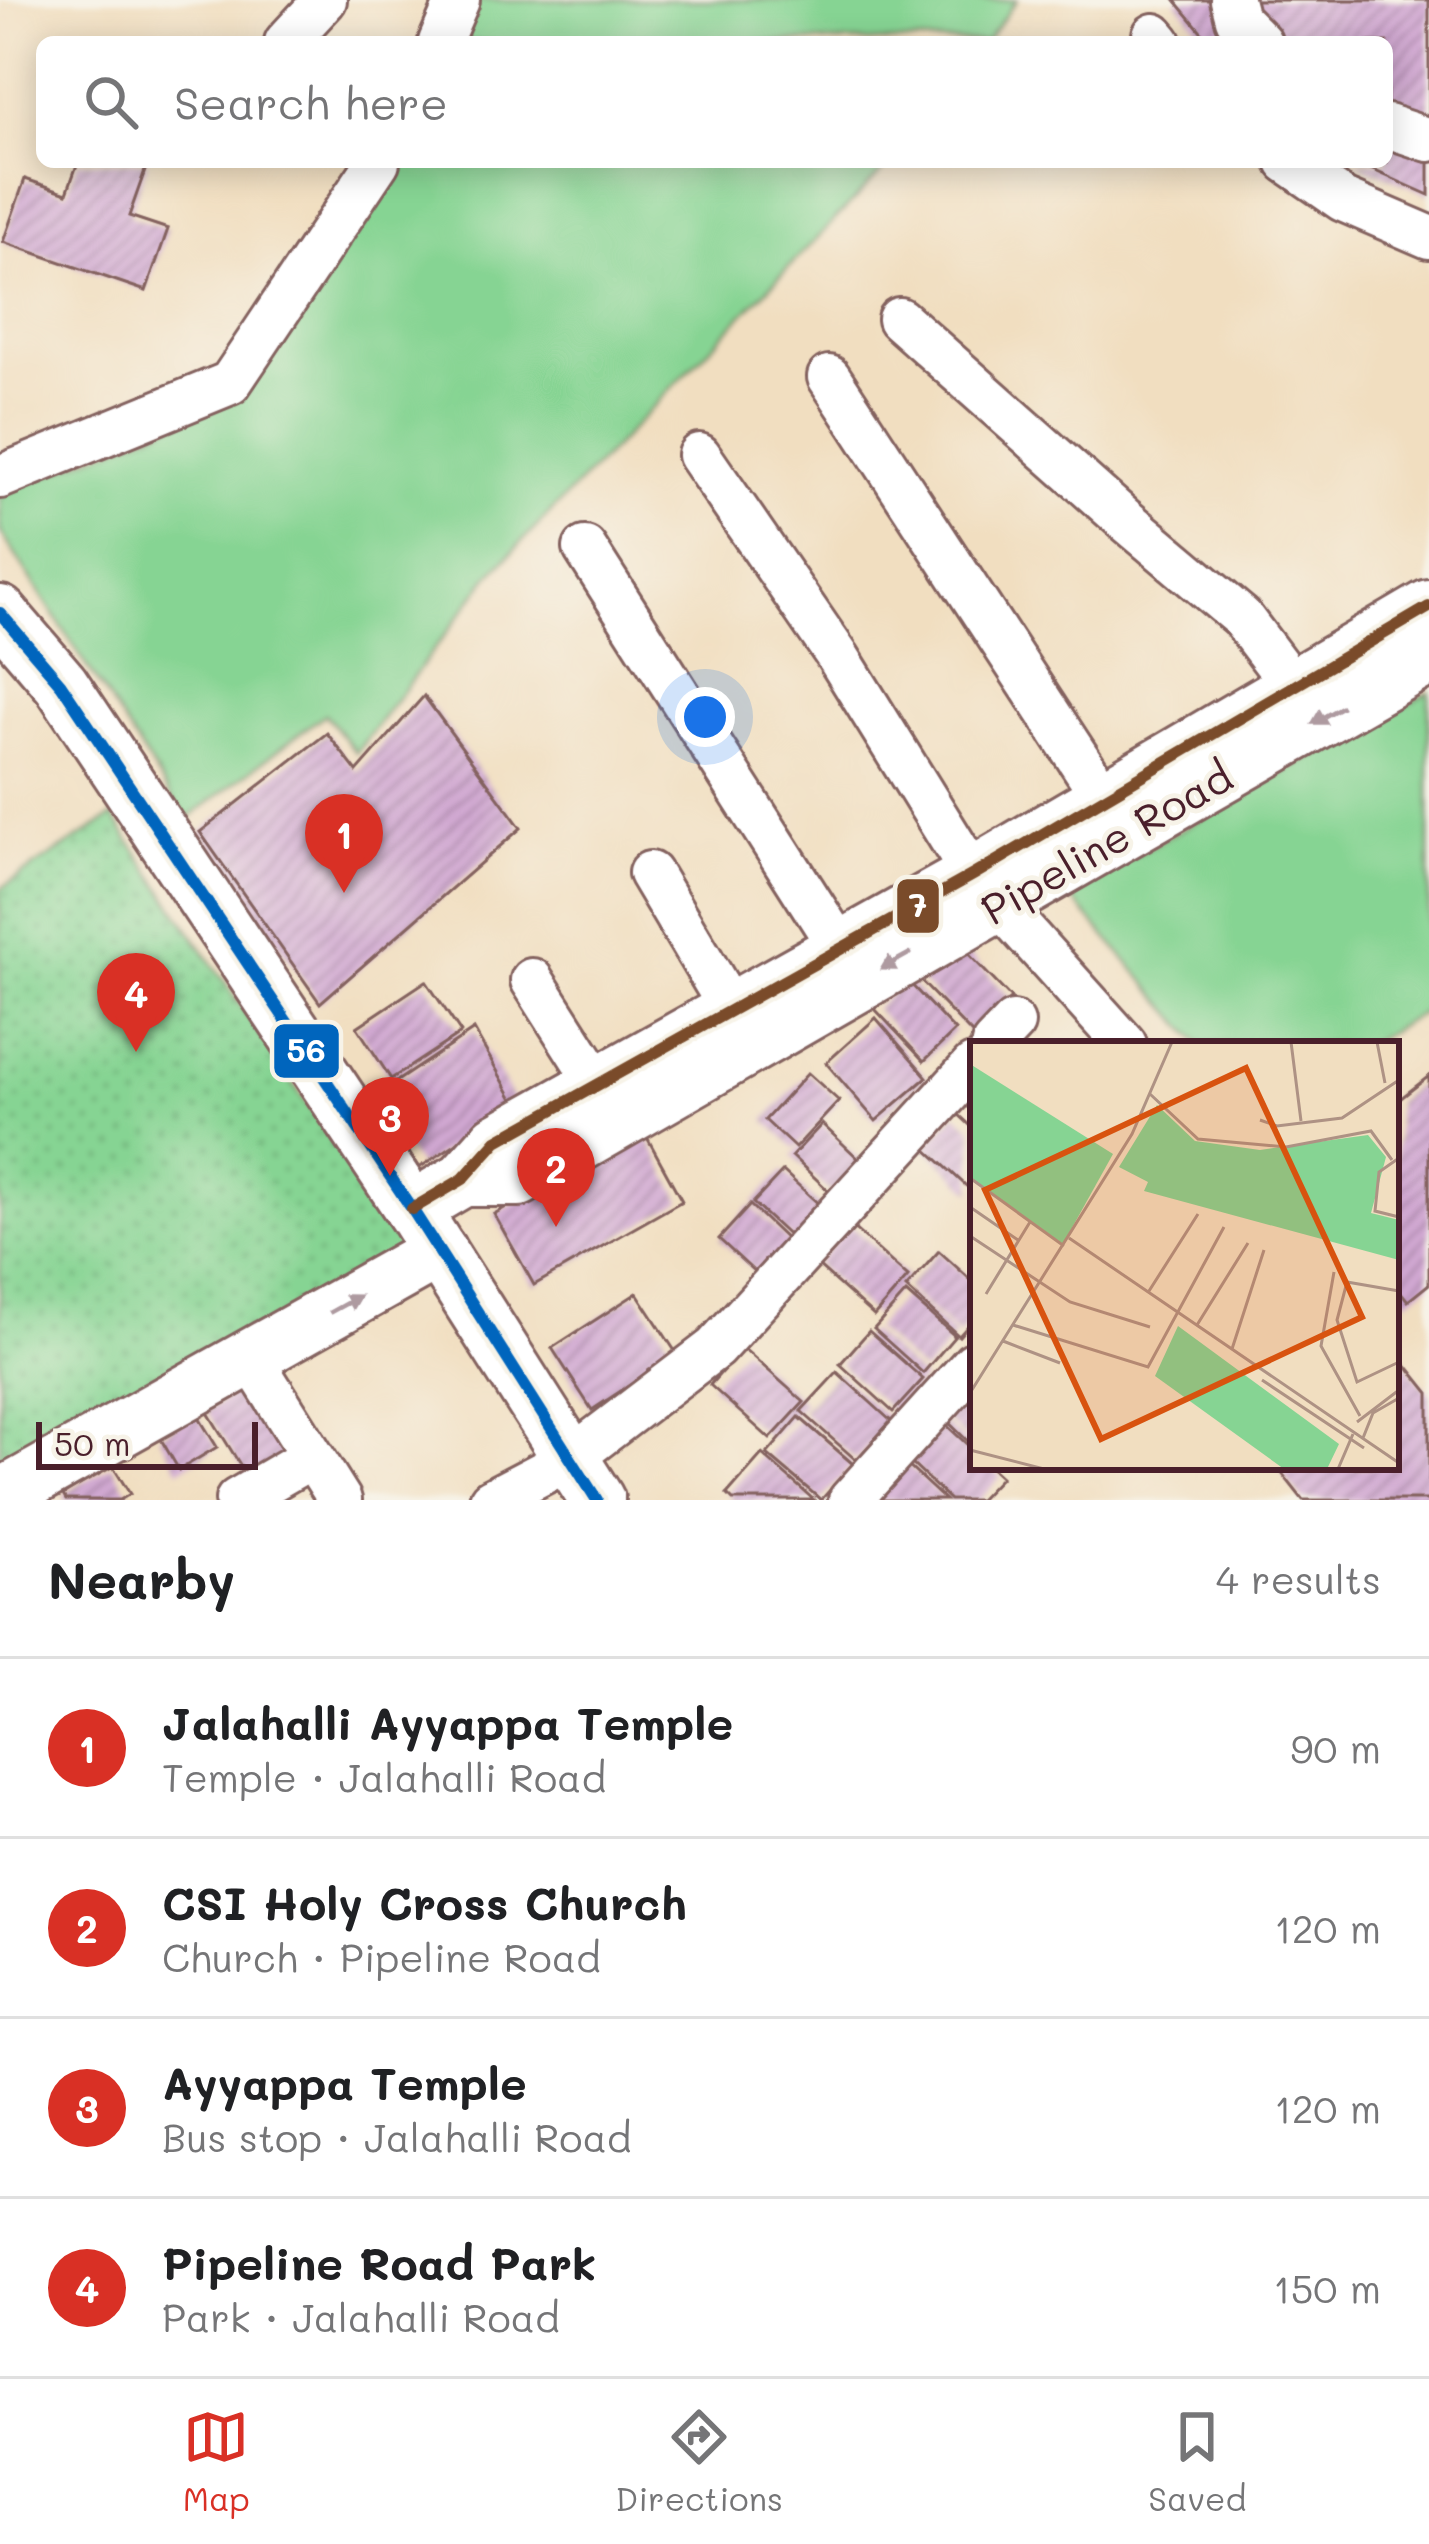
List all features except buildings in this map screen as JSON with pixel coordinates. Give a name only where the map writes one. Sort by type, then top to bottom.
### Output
[{"type":"main road","name":"Pipeline Road","points":[[0,1497],[250,1357],[426,1230],[497,1141],[840,948],[986,889],[1104,798],[1429,607]]},
{"type":"main road","points":[[0,613],[61,684],[426,1230],[584,1479]]},
{"type":"main road","name":"Pipeline Road","points":[[464,1179],[519,1179],[986,889],[1429,657]]},
{"type":"street","points":[[292,36],[325,0]]},
{"type":"street","points":[[443,36],[458,0]]},
{"type":"street","points":[[1232,0],[1238,19],[1254,36]]},
{"type":"street","points":[[1393,128],[1429,140]]},
{"type":"street","points":[[0,477],[230,382],[374,168]]},
{"type":"street","points":[[1297,168],[1343,200],[1429,237]]},
{"type":"street","points":[[899,319],[1241,616],[1293,686]]},
{"type":"street","points":[[829,377],[1104,798]]},
{"type":"street","points":[[700,455],[838,657],[986,889],[1122,1041]]},
{"type":"street","points":[[585,548],[840,948]]},
{"type":"street","points":[[650,873],[731,1009]]},
{"type":"street","points":[[532,980],[598,1084]]},
{"type":"street","points":[[491,1500],[584,1479],[716,1348],[970,1069]]},
{"type":"street","points":[[250,1357],[340,1500]]},
{"type":"street","points":[[850,1500],[970,1367]]},
{"type":"street","points":[[237,1500],[311,1456]]},
{"type":"green space","points":[[471,0],[1017,0],[990,36],[456,36]]},
{"type":"green space","points":[[386,168],[885,168],[491,574],[356,753],[325,714],[186,820],[0,531],[0,494],[232,400]]},
{"type":"green space","points":[[1429,692],[1429,1009],[1372,1041],[1197,1041],[1067,893]]},
{"type":"green space","points":[[113,816],[382,1215],[401,1212],[428,1251],[0,1490],[0,889]]},
{"type":"transit line","name":"7","points":[[412,1209],[463,1179],[497,1141],[973,875],[1429,607]]},
{"type":"transit line","name":"56","points":[[0,613],[61,684],[412,1209],[597,1500]]},
{"type":"place","name":"Jalahalli Ayyappa Temple","points":[[344,893]]},
{"type":"place","name":"Pipeline Road Park","points":[[136,1052]]},
{"type":"place","name":"Ayyappa Temple","points":[[390,1176]]},
{"type":"place","name":"CSI Holy Cross Church","points":[[556,1227]]}]
